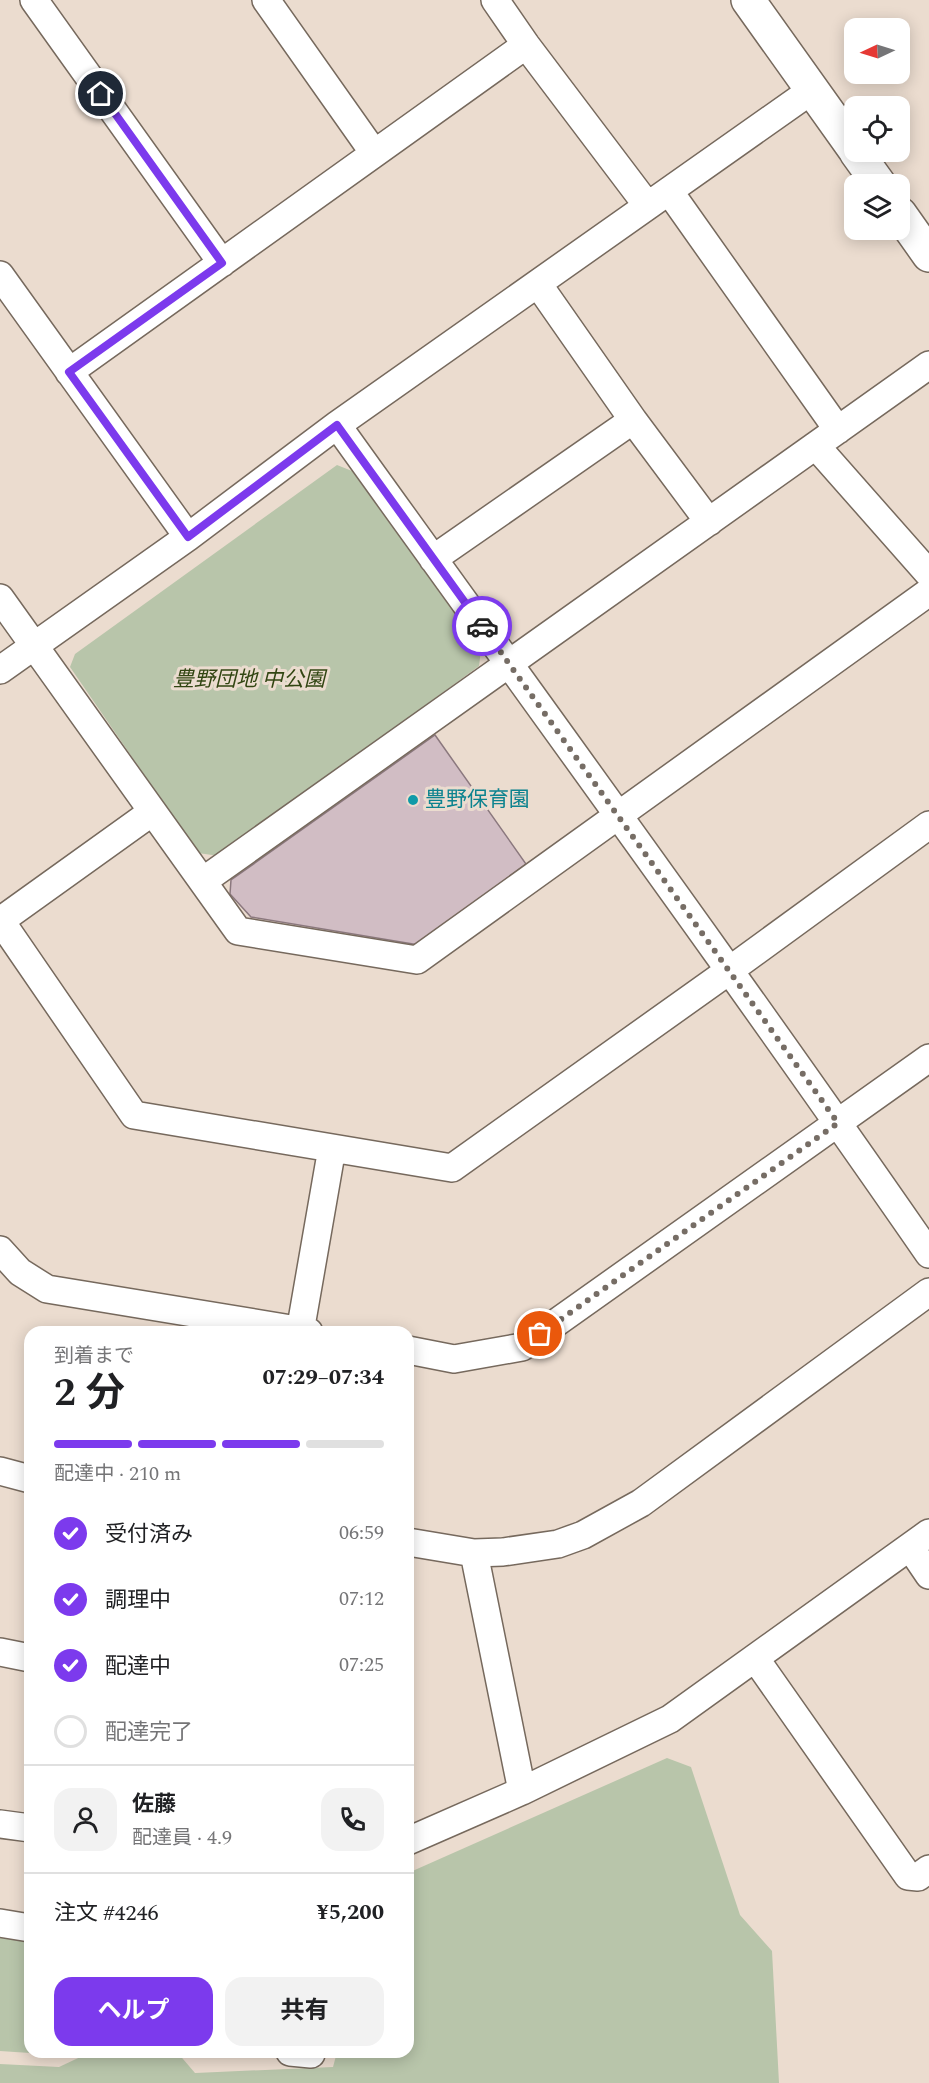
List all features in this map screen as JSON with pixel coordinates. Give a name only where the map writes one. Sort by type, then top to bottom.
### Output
[{"type":"street","points":[[34,0],[222,263]]},
{"type":"street","points":[[266,0],[374,153]]},
{"type":"street","points":[[495,0],[526,45],[658,198],[838,430]]},
{"type":"street","points":[[748,0],[844,135]]},
{"type":"street","points":[[69,372],[526,45]]},
{"type":"street","points":[[0,670],[188,537],[337,425],[812,90]]},
{"type":"street","points":[[910,228],[929,255]]},
{"type":"street","points":[[0,275],[188,537]]},
{"type":"street","points":[[538,284],[633,420],[709,522]]},
{"type":"street","points":[[203,881],[929,365]]},
{"type":"street","points":[[433,559],[633,420]]},
{"type":"street","points":[[337,425],[730,970],[929,1254]]},
{"type":"street","points":[[816,446],[929,574]]},
{"type":"street","points":[[0,598],[238,931],[417,960],[929,592]]},
{"type":"street","points":[[152,812],[0,921],[134,1115],[452,1168],[929,825]]},
{"type":"street","points":[[414,1351],[454,1359],[522,1347],[929,1058]]},
{"type":"street","points":[[304,1326],[332,1148]]},
{"type":"street","points":[[0,1250],[20,1272],[46,1289],[267,1326]]},
{"type":"street","points":[[414,1543],[474,1553],[503,1552],[558,1544],[583,1535],[641,1503],[929,1292]]},
{"type":"street","points":[[0,1471],[24,1477]]},
{"type":"street","points":[[414,1838],[522,1791],[670,1719],[919,1540],[929,1575]]},
{"type":"street","points":[[474,1553],[522,1791]]},
{"type":"street","points":[[0,1652],[24,1657]]},
{"type":"street","points":[[754,1658],[908,1876],[918,1877],[929,1869]]},
{"type":"street","points":[[0,1824],[24,1827]]},
{"type":"street","points":[[0,1923],[24,1927]]},
{"type":"green space","name":"豊野団地 中公園","points":[[337,465],[352,471],[481,650],[479,666],[219,856],[198,853],[70,667],[75,654]]},
{"type":"green space","points":[[667,1758],[691,1767],[740,1915],[772,1951],[779,2083],[0,2083],[0,2064],[59,2067],[78,2058],[182,2058],[195,2073],[333,2067],[335,2058],[414,2058],[414,1870]]},
{"type":"green space","points":[[0,1935],[24,1938],[24,2053],[0,2051]]},
{"type":"building","name":"豊野保育園","points":[[435,735],[526,864],[419,945],[251,917],[230,894],[231,880]]},
{"type":"way so far","points":[[482,626],[838,1123],[540,1334]]},
{"type":"place","name":"豊野保育園","points":[[413,800]]},
{"type":"route","points":[[101,94],[222,263],[69,372],[188,537],[337,425],[482,626]]}]
